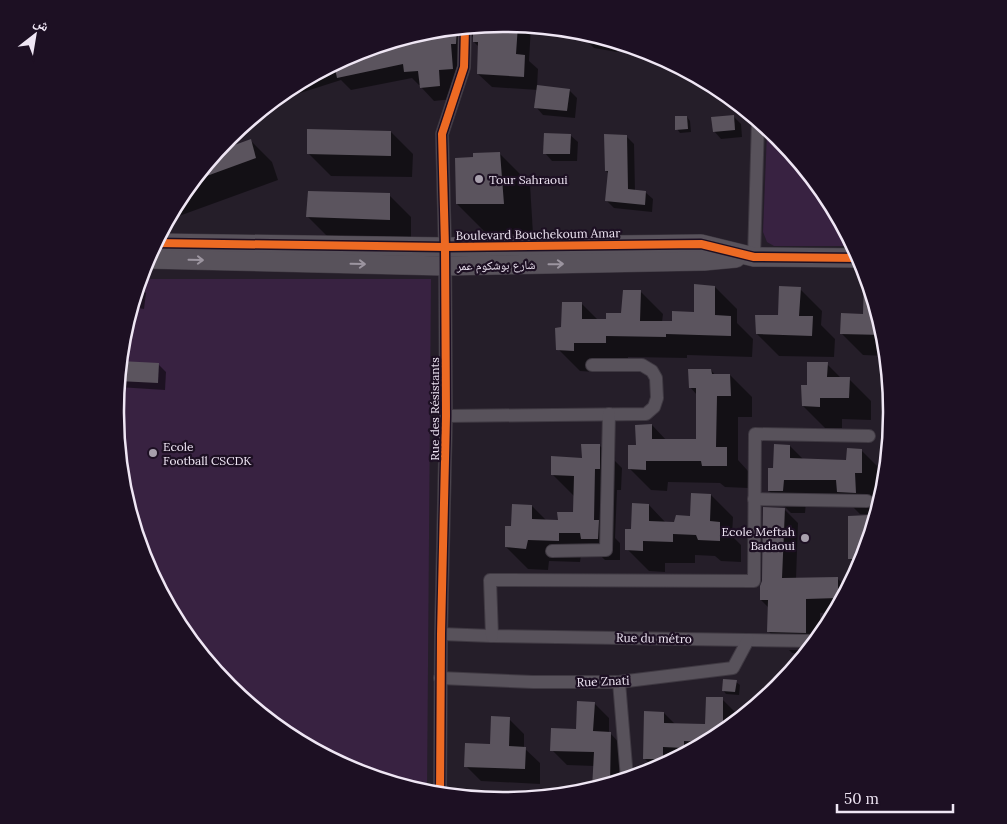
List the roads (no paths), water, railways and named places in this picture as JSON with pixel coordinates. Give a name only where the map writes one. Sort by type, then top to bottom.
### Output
[{"type":"street","name":"Rue des Résistants","points":[[440,786],[440,678],[446,416],[442,134],[464,67],[465,35]]},
{"type":"street","points":[[754,257],[758,131]]},
{"type":"street","name":"Boulevard Bouchekoum Amar","points":[[164,243],[445,246],[701,244],[754,257],[850,258]]},
{"type":"street","name":"شارع بوشكوم عمر","points":[[156,259],[444,266],[704,261],[754,257]]},
{"type":"street","points":[[446,416],[646,414],[654,407],[657,398],[656,378],[652,371],[642,365],[592,365]]},
{"type":"street","points":[[552,550],[606,550],[609,414]]},
{"type":"street","points":[[492,636],[490,580],[754,581],[755,434],[869,436]]},
{"type":"street","points":[[754,499],[867,501]]},
{"type":"street","name":"Rue du métro","points":[[441,634],[807,640]]},
{"type":"street","name":"Rue Znati","points":[[440,678],[533,682],[619,682],[733,668],[748,640]]},
{"type":"street","points":[[619,682],[626,771]]},
{"type":"place","name":"Tour Sahraoui","points":[[479,179]]},
{"type":"place","name":"Ecole Football CSCDK","points":[[153,453]]},
{"type":"place","name":"Ecole Meftah Badaoui","points":[[805,538]]}]
